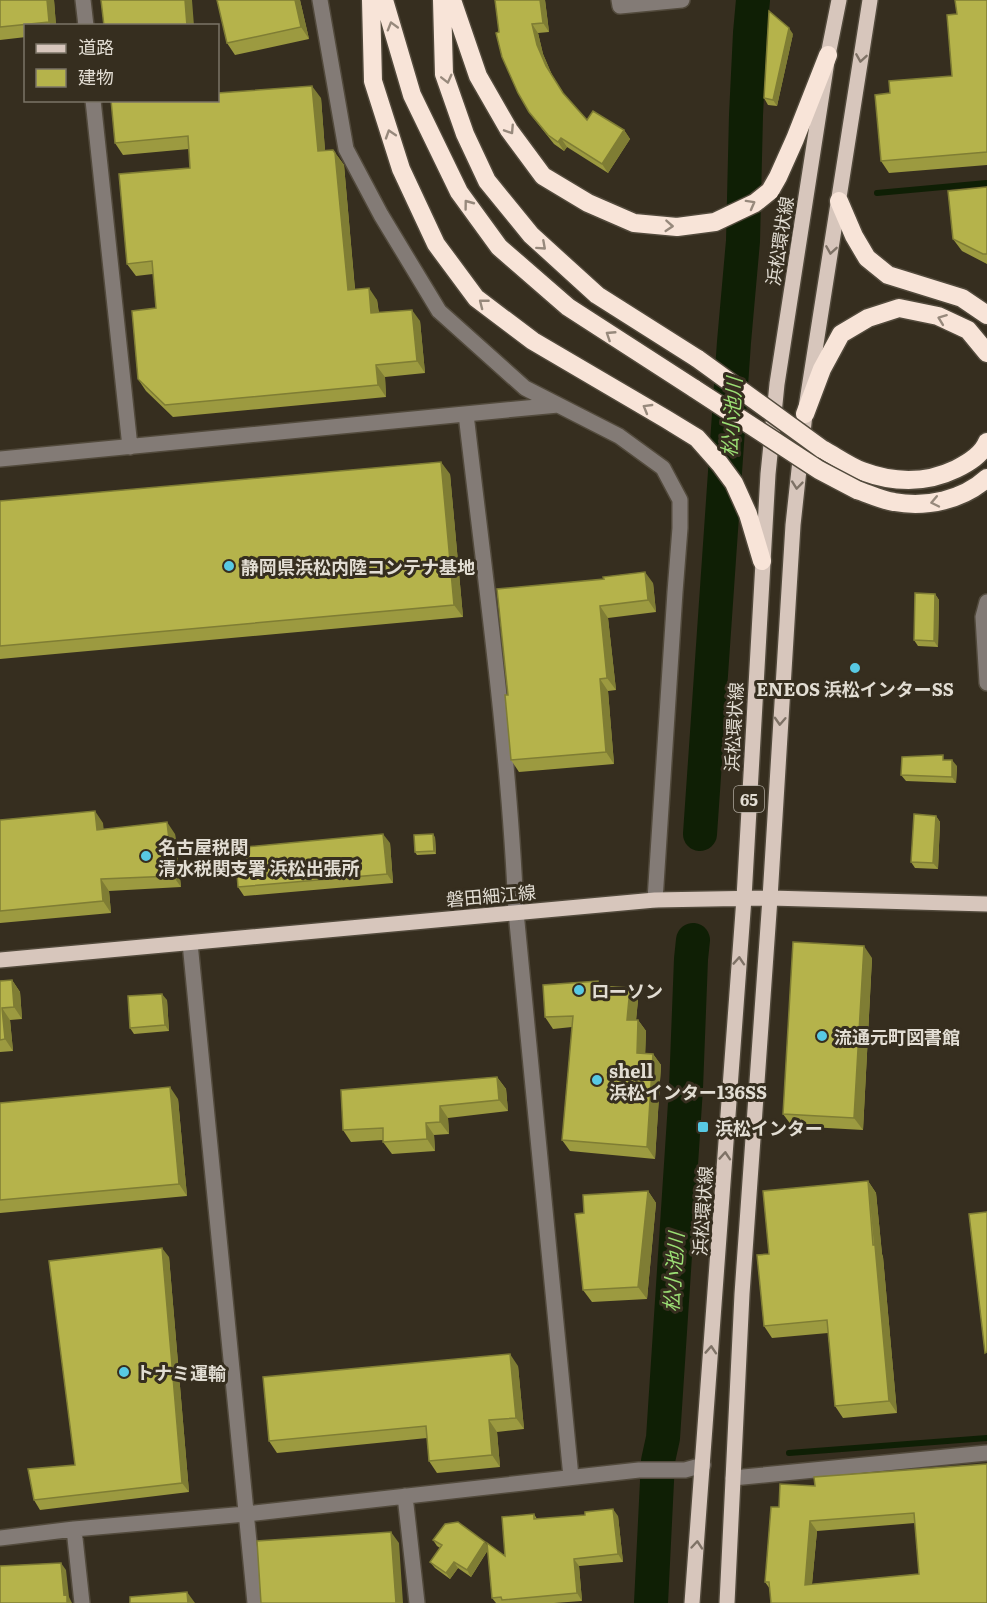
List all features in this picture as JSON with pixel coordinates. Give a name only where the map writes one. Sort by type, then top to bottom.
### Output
[{"type":"highway","points":[[371,0],[372,81],[401,169],[436,244],[476,298],[533,341],[697,438],[734,483],[748,514],[762,561]]},
{"type":"highway","points":[[384,0],[412,95],[459,192],[499,247],[568,308],[819,470],[857,490],[894,502],[929,504],[954,497],[979,485],[987,478]]},
{"type":"highway","points":[[442,0],[444,74],[465,134],[487,181],[531,235],[597,295],[698,359],[822,448],[862,471],[897,480],[921,481],[946,474],[969,463],[987,442]]},
{"type":"highway","points":[[452,0],[478,76],[509,130],[543,176],[588,203],[634,223],[677,227],[715,222],[755,203],[770,191],[795,139],[828,55]]},
{"type":"highway","points":[[839,201],[854,236],[867,258],[888,275],[962,298],[987,315]]},
{"type":"highway","points":[[806,414],[822,369],[841,334],[868,318],[899,308],[938,316],[968,330],[987,353]]},
{"type":"main road","name":"浜松環状線","points":[[692,1603],[744,898],[768,474],[777,384],[828,55],[839,0]]},
{"type":"main road","name":"65","points":[[727,1603],[742,1294],[770,898],[791,547],[806,414],[870,0]]},
{"type":"main road","name":"磐田細江線","points":[[0,960],[655,900],[770,898],[987,904]]},
{"type":"street","points":[[83,0],[86,24]]},
{"type":"street","points":[[320,0],[346,148],[381,215],[438,311],[525,388],[619,436],[663,468],[680,500],[681,528],[655,900]]},
{"type":"street","points":[[619,0],[620,6],[682,0]]},
{"type":"street","points":[[93,102],[130,447]]},
{"type":"street","points":[[0,459],[559,405]]},
{"type":"street","points":[[466,414],[500,709],[513,849],[516,912],[571,1477]]},
{"type":"street","points":[[987,602],[982,617],[987,683]]},
{"type":"street","points":[[190,944],[255,1603]]},
{"type":"street","points":[[732,1478],[987,1453]]},
{"type":"street","points":[[0,1538],[246,1514],[639,1470],[685,1470],[703,1465]]},
{"type":"street","points":[[405,1496],[417,1603]]},
{"type":"street","points":[[75,1529],[82,1603]]},
{"type":"building","points":[[0,0],[47,0],[49,22],[0,27]]},
{"type":"building","points":[[101,0],[185,0],[187,24],[104,24]]},
{"type":"building","points":[[217,0],[295,0],[301,27],[227,43]]},
{"type":"building","points":[[495,0],[540,0],[543,23],[532,24],[537,45],[546,66],[563,93],[587,120],[593,111],[624,130],[602,164],[561,138],[558,142],[548,135],[529,112],[502,57],[496,33],[499,32]]},
{"type":"building","points":[[955,0],[987,0],[987,152],[881,161],[875,95],[890,93],[889,81],[952,76],[947,15],[957,14]]},
{"type":"building","points":[[769,11],[789,28],[773,100],[764,98]]},
{"type":"building","points":[[312,86],[318,151],[333,150],[335,153],[348,290],[369,288],[371,313],[412,310],[417,361],[376,365],[378,385],[165,405],[138,379],[132,311],[156,308],[152,261],[127,264],[119,174],[190,168],[188,136],[115,143],[111,102],[219,102],[219,93]]},
{"type":"building","points":[[987,187],[987,254],[983,254],[953,239],[948,191]]},
{"type":"building","name":"静岡県浜松内陸コンテナ基地","points":[[441,462],[454,605],[0,646],[0,501]]},
{"type":"building","points":[[645,572],[648,600],[600,606],[607,678],[600,679],[606,752],[511,760],[505,695],[508,695],[497,589],[604,579],[603,577]]},
{"type":"building","points":[[915,593],[935,594],[934,641],[914,640]]},
{"type":"building","points":[[943,755],[943,760],[952,760],[952,777],[901,775],[902,757]]},
{"type":"building","points":[[95,811],[97,830],[167,822],[173,876],[101,879],[103,901],[0,911],[0,820]]},
{"type":"building","points":[[914,814],[936,816],[933,863],[911,862]]},
{"type":"building","points":[[383,834],[387,874],[238,887],[235,848]]},
{"type":"building","points":[[433,834],[434,851],[415,852],[414,835]]},
{"type":"building","points":[[793,942],[864,946],[854,1118],[783,1114]]},
{"type":"building","points":[[12,980],[14,1007],[2,1008],[5,1039],[0,1040],[0,981]]},
{"type":"building","points":[[598,981],[598,986],[630,988],[627,1020],[638,1020],[637,1053],[653,1054],[647,1147],[562,1140],[573,1016],[545,1017],[543,985]]},
{"type":"building","points":[[162,994],[165,1025],[130,1028],[128,996]]},
{"type":"building","points":[[497,1077],[499,1100],[440,1106],[440,1122],[426,1123],[427,1139],[383,1142],[383,1128],[343,1130],[341,1090]]},
{"type":"building","points":[[170,1087],[179,1184],[0,1200],[0,1103]]},
{"type":"building","points":[[868,1181],[889,1401],[835,1406],[827,1320],[764,1326],[757,1255],[769,1254],[763,1191]]},
{"type":"building","points":[[648,1191],[638,1287],[583,1290],[575,1214],[584,1213],[583,1195]]},
{"type":"building","points":[[987,1212],[987,1352],[985,1353],[969,1214]]},
{"type":"building","name":"トナミ運輸","points":[[162,1248],[182,1483],[34,1500],[28,1469],[75,1465],[49,1261]]},
{"type":"building","points":[[510,1354],[516,1418],[489,1420],[492,1455],[429,1461],[426,1426],[269,1441],[263,1377]]},
{"type":"building","points":[[987,1464],[987,1603],[771,1603],[769,1582],[765,1582],[771,1507],[779,1507],[780,1484],[815,1486],[814,1477]],"holes":[[[914,1513],[919,1574],[805,1585],[810,1521]]]},
{"type":"building","points":[[613,1509],[618,1554],[574,1559],[577,1593],[502,1600],[501,1597],[492,1598],[487,1543],[505,1556],[502,1517],[534,1514],[534,1519],[585,1515],[585,1512]]},
{"type":"building","points":[[458,1522],[485,1542],[467,1570],[454,1562],[446,1573],[430,1562],[442,1545],[433,1540],[445,1524]]},
{"type":"building","points":[[391,1532],[396,1603],[261,1603],[257,1541]]},
{"type":"building","points":[[61,1563],[67,1603],[0,1603],[0,1566]]},
{"type":"building","points":[[187,1592],[188,1603],[130,1603],[130,1597]]},
{"type":"waterway","name":"松小池川","points":[[700,834],[743,241],[746,115],[753,0]]},
{"type":"waterway","points":[[877,193],[987,183]]},
{"type":"waterway","name":"松小池川","points":[[651,1603],[658,1461],[663,1438],[686,1088],[693,940]]},
{"type":"waterway","points":[[789,1453],[987,1438]]},
{"type":"place","name":"静岡県浜松内陸コンテナ基地","points":[[229,566]]},
{"type":"place","name":"ENEOS 浜松インターSS","points":[[855,668]]},
{"type":"place","name":"名古屋税関 清水税関支署 浜松出張所","points":[[146,856]]},
{"type":"place","name":"ローソン","points":[[579,990]]},
{"type":"place","name":"流通元町図書館","points":[[822,1036]]},
{"type":"place","name":"shell 浜松インター136SS","points":[[597,1080]]},
{"type":"place","name":"浜松インター","points":[[703,1127]]},
{"type":"place","name":"トナミ運輸","points":[[124,1372]]}]
